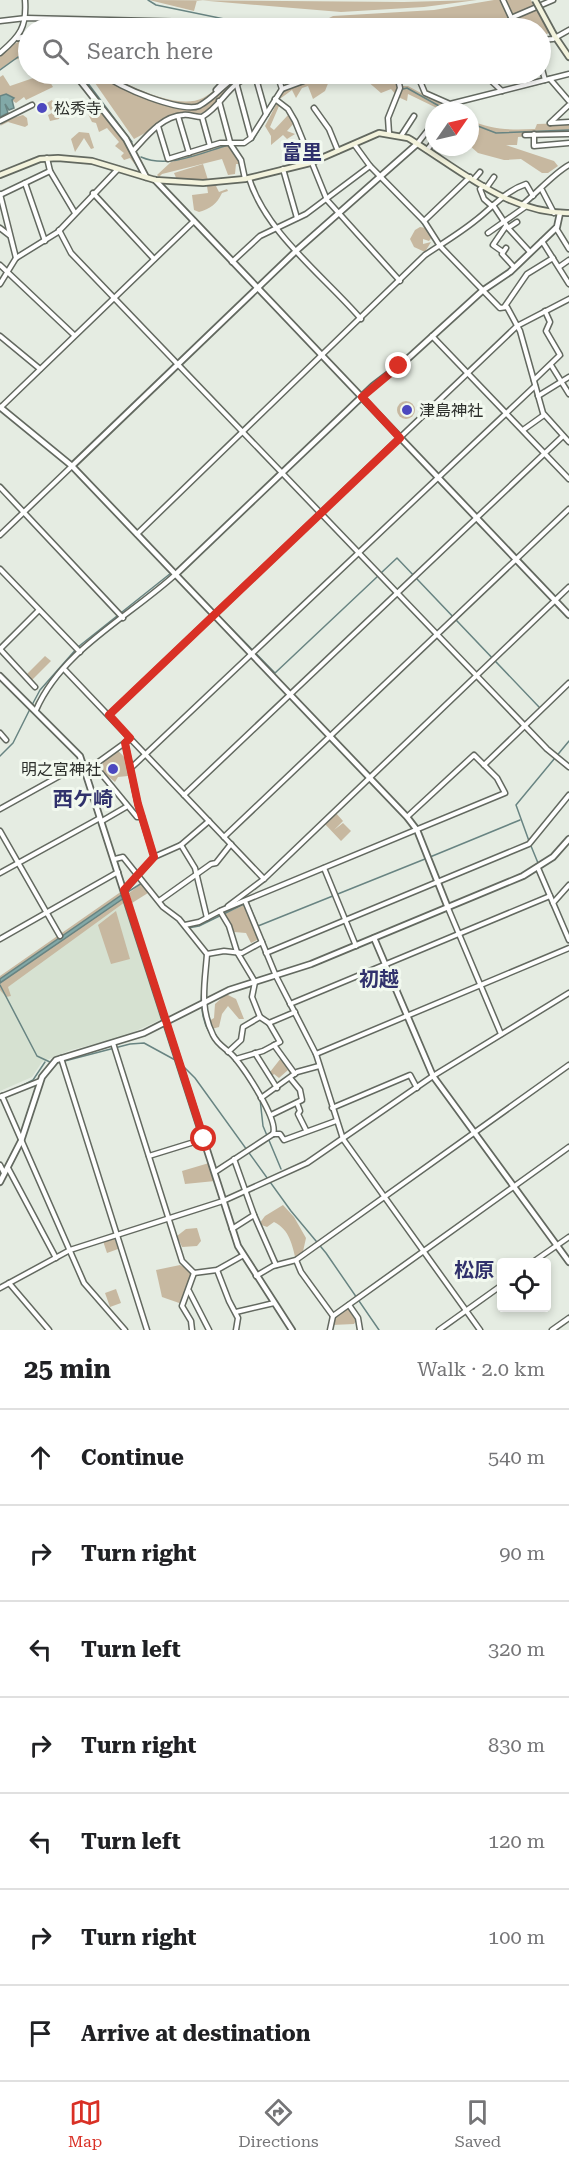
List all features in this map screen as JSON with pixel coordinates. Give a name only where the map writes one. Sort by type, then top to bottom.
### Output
[{"type":"main road","points":[[535,0],[545,18]]},
{"type":"main road","points":[[551,29],[569,57]]},
{"type":"main road","points":[[0,175],[47,158],[79,159],[155,180],[190,184],[247,178],[310,163],[371,135],[390,133],[425,149]]},
{"type":"main road","points":[[436,156],[502,197],[523,207],[569,213]]},
{"type":"street","points":[[25,0],[26,18]]},
{"type":"street","points":[[503,0],[511,18],[553,0]]},
{"type":"street","points":[[0,21],[18,19]]},
{"type":"street","points":[[551,37],[569,30]]},
{"type":"street","points":[[0,53],[18,38]]},
{"type":"street","points":[[551,79],[569,74]]},
{"type":"street","points":[[551,83],[569,101]]},
{"type":"street","points":[[83,84],[133,151],[146,177]]},
{"type":"street","points":[[118,84],[182,107],[195,107],[227,84]]},
{"type":"street","points":[[208,99],[222,84]]},
{"type":"street","points":[[133,151],[158,126],[178,116],[202,117],[234,84]]},
{"type":"street","points":[[237,84],[251,138]]},
{"type":"street","points":[[258,84],[266,114]]},
{"type":"street","points":[[280,84],[282,89]]},
{"type":"street","points":[[158,126],[168,159],[210,146],[229,142],[244,143],[251,138],[282,89],[295,84]]},
{"type":"street","points":[[390,133],[388,118],[400,88],[399,84]]},
{"type":"street","points":[[421,84],[425,93],[450,104],[532,84]]},
{"type":"street","points":[[495,84],[503,91]]},
{"type":"street","points":[[218,100],[229,142],[241,160],[252,189],[277,229],[361,319]]},
{"type":"street","points":[[276,100],[291,113],[327,200],[400,281]]},
{"type":"street","points":[[0,121],[32,105]]},
{"type":"street","points":[[569,105],[550,123],[569,122]]},
{"type":"street","points":[[314,108],[329,129],[338,151]]},
{"type":"street","points":[[178,116],[189,153]]},
{"type":"street","points":[[401,136],[414,116]]},
{"type":"street","points":[[202,117],[210,146]]},
{"type":"street","points":[[0,534],[297,250],[417,144],[425,134]]},
{"type":"street","points":[[534,134],[534,146],[569,143]]},
{"type":"street","points":[[525,135],[569,134]]},
{"type":"street","points":[[354,144],[370,166],[424,221],[440,246],[500,308],[505,306],[527,274],[553,258]]},
{"type":"street","points":[[47,158],[50,171],[75,213]]},
{"type":"street","points":[[457,169],[461,164]]},
{"type":"street","points":[[514,267],[502,254],[505,250],[493,245],[507,225],[533,196],[542,190],[559,170],[569,165]]},
{"type":"street","points":[[232,262],[260,236],[277,229],[327,200],[370,166]]},
{"type":"street","points":[[0,284],[16,258],[59,230],[117,169]]},
{"type":"street","points":[[283,169],[297,218]]},
{"type":"street","points":[[16,258],[0,195],[50,171]]},
{"type":"street","points":[[424,221],[480,172]]},
{"type":"street","points":[[494,177],[480,189],[484,199],[530,252]]},
{"type":"street","points":[[155,180],[569,615]]},
{"type":"street","points":[[25,183],[45,241]]},
{"type":"street","points":[[137,534],[425,255],[440,246],[502,197],[526,184],[533,196]]},
{"type":"street","points":[[36,710],[41,698],[80,652],[176,574],[362,397],[482,291],[514,267],[556,228],[560,223],[557,213],[542,190]]},
{"type":"street","points":[[93,193],[154,259]]},
{"type":"street","points":[[194,221],[0,407],[72,466],[407,817],[417,830],[501,1035]]},
{"type":"street","points":[[488,233],[517,222]]},
{"type":"street","points":[[0,228],[9,235]]},
{"type":"street","points":[[556,228],[569,249]]},
{"type":"street","points":[[59,230],[71,253],[113,298],[361,553],[524,725],[569,767]]},
{"type":"street","points":[[542,240],[569,284]]},
{"type":"street","points":[[558,267],[569,260]]},
{"type":"street","points":[[0,265],[74,335]]},
{"type":"street","points":[[109,715],[517,326],[569,299]]},
{"type":"street","points":[[505,306],[517,326],[544,415],[569,442]]},
{"type":"street","points":[[534,380],[560,355],[560,351],[546,331],[550,322],[545,311]]},
{"type":"street","points":[[0,336],[40,369]]},
{"type":"street","points":[[432,336],[569,479]]},
{"type":"street","points":[[551,365],[569,394]]},
{"type":"street","points":[[538,396],[569,376]]},
{"type":"street","points":[[132,767],[147,756],[536,386]]},
{"type":"street","points":[[523,430],[544,415]]},
{"type":"street","points":[[183,795],[399,594],[563,436]]},
{"type":"street","points":[[0,487],[123,618]]},
{"type":"street","points":[[224,837],[569,509]]},
{"type":"street","points":[[0,569],[80,652]]},
{"type":"street","points":[[185,926],[221,910],[264,879],[569,587]]},
{"type":"street","points":[[35,687],[0,649],[39,610]]},
{"type":"street","points":[[64,670],[264,879]]},
{"type":"street","points":[[0,676],[74,747],[83,763],[232,1229],[242,1256],[292,1330]]},
{"type":"street","points":[[484,765],[569,683]]},
{"type":"street","points":[[0,733],[6,740]]},
{"type":"street","points":[[86,771],[130,738]]},
{"type":"street","points":[[125,743],[154,857]]},
{"type":"street","points":[[221,910],[505,793],[474,755],[407,817]]},
{"type":"street","points":[[0,809],[83,763]]},
{"type":"street","points":[[94,766],[114,788],[126,807],[137,817],[142,817]]},
{"type":"street","points":[[266,953],[529,844],[569,795]]},
{"type":"street","points":[[0,873],[126,807]]},
{"type":"street","points":[[125,889],[154,857],[181,845],[209,821]]},
{"type":"street","points":[[0,831],[60,936]]},
{"type":"street","points":[[0,1182],[21,1141],[40,1081],[46,1070],[61,1058],[144,1033],[203,1001],[356,946],[448,908],[538,868],[569,839]]},
{"type":"street","points":[[159,901],[211,864],[216,863],[231,844]]},
{"type":"street","points":[[181,845],[196,875],[207,918]]},
{"type":"street","points":[[114,859],[123,857],[207,954],[203,1001],[213,1035],[236,1059],[261,1098],[271,1115],[275,1129],[273,1134]]},
{"type":"street","points":[[324,868],[356,946]]},
{"type":"street","points":[[538,868],[569,940]]},
{"type":"street","points":[[0,939],[119,872]]},
{"type":"street","points":[[125,889],[142,881]]},
{"type":"street","points":[[553,903],[569,885]]},
{"type":"street","points":[[290,1004],[550,896]]},
{"type":"street","points":[[245,900],[276,976],[316,1054],[343,1139],[480,1330]]},
{"type":"street","points":[[221,910],[230,926],[237,952],[255,982],[252,997],[260,1017],[269,1023],[280,1042],[236,1059]]},
{"type":"street","points":[[374,939],[433,1076],[569,1262]]},
{"type":"street","points":[[207,954],[224,951],[242,953],[262,942]]},
{"type":"street","points":[[316,1054],[569,948]]},
{"type":"street","points":[[0,1288],[70,1250],[223,1201],[307,1163],[433,1076],[569,993]]},
{"type":"street","points":[[269,1023],[295,1012]]},
{"type":"street","points":[[228,1052],[241,1040],[243,1027],[260,1017]]},
{"type":"street","points":[[113,1043],[182,1261],[194,1273]]},
{"type":"street","points":[[274,1045],[295,1074]]},
{"type":"street","points":[[255,1053],[277,1088]]},
{"type":"street","points":[[61,1058],[147,1330]]},
{"type":"street","points":[[256,1276],[276,1265],[296,1260],[387,1198],[569,1065]]},
{"type":"street","points":[[261,1098],[295,1074],[319,1066]]},
{"type":"street","points":[[332,1108],[410,1076],[417,1088]]},
{"type":"street","points":[[271,1115],[302,1100],[300,1090],[291,1078]]},
{"type":"street","points":[[40,1081],[1,1097],[84,1283],[125,1330]]},
{"type":"street","points":[[297,1103],[300,1111],[298,1114],[306,1130]]},
{"type":"street","points":[[215,1172],[273,1134],[280,1134],[284,1140],[306,1130],[336,1121]]},
{"type":"street","points":[[149,1156],[204,1139]]},
{"type":"street","points":[[330,1330],[333,1316],[569,1148]]},
{"type":"street","points":[[234,1159],[244,1192],[276,1265]]},
{"type":"street","points":[[0,1165],[5,1174]]},
{"type":"street","points":[[8,1168],[56,1258]]},
{"type":"street","points":[[232,1229],[254,1215]]},
{"type":"street","points":[[540,1258],[568,1240]]},
{"type":"street","points":[[194,1273],[217,1270],[242,1256]]},
{"type":"street","points":[[296,1260],[300,1272],[333,1316]]},
{"type":"street","points":[[217,1270],[229,1301],[236,1312],[238,1322],[236,1330]]},
{"type":"street","points":[[192,1330],[191,1321],[182,1306],[194,1273]]},
{"type":"street","points":[[9,1283],[50,1330]]},
{"type":"street","points":[[439,1330],[497,1288]]},
{"type":"street","points":[[189,1290],[210,1330]]},
{"type":"street","points":[[236,1312],[274,1303]]},
{"type":"street","points":[[349,1305],[358,1318],[360,1330]]},
{"type":"street","points":[[552,1330],[569,1318]]},
{"type":"shaded area","points":[[149,0],[197,0],[194,11]]},
{"type":"shaded area","points":[[202,0],[404,2],[477,0],[424,7],[341,12]]},
{"type":"shaded area","points":[[501,0],[509,18],[329,18],[333,16],[434,10]]},
{"type":"shaded area","points":[[506,0],[531,0],[541,18],[514,18]]},
{"type":"shaded area","points":[[18,42],[18,59],[0,69],[0,57]]},
{"type":"shaded area","points":[[3,75],[10,86],[18,83],[51,84],[53,87],[26,100],[24,97],[16,103],[7,97],[0,98],[0,77]]},
{"type":"shaded area","points":[[96,84],[127,84],[167,99],[192,101],[203,98],[220,84],[238,84],[208,112],[173,118],[134,139]]},
{"type":"shaded area","points":[[299,84],[328,84],[325,91],[313,99],[308,86],[302,88],[296,98],[292,90],[277,101],[274,98],[278,90]]},
{"type":"shaded area","points":[[371,84],[401,84],[437,102],[425,102],[408,94],[407,101],[398,97],[391,89],[381,93]]},
{"type":"shaded area","points":[[52,100],[60,114],[59,119],[50,121],[48,115],[52,113],[47,103]]},
{"type":"shaded area","points":[[277,103],[279,106],[270,127],[274,130],[289,114],[294,123],[287,131],[295,134],[287,139],[283,135],[271,145],[271,136],[265,126]]},
{"type":"shaded area","points":[[93,104],[97,105],[120,134],[137,167],[130,158],[124,160],[121,156],[124,153],[115,146],[119,142],[107,128],[99,132],[96,123],[92,122],[87,112]]},
{"type":"shaded area","points":[[23,115],[27,118],[28,125],[25,127],[8,122],[0,126],[5,120]]},
{"type":"shaded area","points":[[479,123],[494,128],[535,129],[537,124],[569,123],[569,133],[518,137],[517,145],[506,145],[554,161],[558,166],[548,173],[542,173],[521,159],[504,160],[479,153]]},
{"type":"shaded area","points":[[79,132],[89,133],[94,148],[91,149],[84,138],[75,152],[71,139]]},
{"type":"shaded area","points":[[219,145],[231,146],[240,164],[236,164],[235,174],[228,175],[222,159],[162,174],[159,177],[157,175],[171,162]]},
{"type":"shaded area","points":[[203,164],[208,180],[177,180],[174,173]]},
{"type":"shaded area","points":[[221,183],[216,186],[219,192],[227,189],[228,191],[222,193],[210,208],[199,212],[194,210],[192,195],[208,193],[207,186]]},
{"type":"shaded area","points":[[420,227],[426,228],[432,237],[429,241],[423,239],[423,244],[431,242],[425,252],[414,247],[410,239],[415,230]]},
{"type":"shaded area","points":[[406,401],[412,404],[415,410],[412,416],[406,419],[400,416],[397,410],[400,404]]},
{"type":"shaded area","points":[[45,656],[51,661],[32,680],[27,674]]},
{"type":"shaded area","points":[[117,750],[127,761],[129,771],[128,776],[118,777],[115,782],[101,771],[103,762]]},
{"type":"shaded area","points":[[335,812],[343,821],[334,830],[343,823],[351,831],[341,841],[324,823]]},
{"type":"shaded area","points":[[141,884],[148,893],[132,903],[129,893]]},
{"type":"shaded area","points":[[122,891],[125,902],[8,987],[11,996],[6,997],[0,990],[0,976]]},
{"type":"shaded area","points":[[124,898],[162,1019],[123,1037],[71,1050],[42,1062],[32,1077],[0,1091],[0,984]]},
{"type":"shaded area","points":[[244,905],[259,939],[251,943],[246,933],[234,932],[222,915]]},
{"type":"shaded area","points":[[116,911],[130,959],[111,964],[98,925]]},
{"type":"shaded area","points":[[226,994],[236,999],[244,1019],[239,1019],[228,1006],[222,1014],[219,1027],[212,1029],[209,1021],[214,1018],[215,1004]]},
{"type":"shaded area","points":[[281,1058],[293,1074],[291,1076],[288,1070],[279,1078],[274,1074],[271,1077],[270,1072]]},
{"type":"shaded area","points":[[209,1163],[215,1181],[185,1184],[182,1171]]},
{"type":"shaded area","points":[[283,1205],[294,1217],[306,1238],[302,1256],[296,1260],[290,1238],[284,1229],[274,1222],[267,1227],[259,1224],[265,1216]]},
{"type":"shaded area","points":[[197,1228],[201,1241],[197,1246],[182,1247],[177,1236],[186,1229]]},
{"type":"shaded area","points":[[114,1237],[118,1249],[107,1253],[103,1241]]},
{"type":"shaded area","points":[[180,1265],[191,1271],[189,1290],[182,1304],[162,1297],[156,1270]]},
{"type":"shaded area","points":[[116,1289],[121,1303],[110,1307],[105,1293]]},
{"type":"shaded area","points":[[349,1305],[358,1318],[354,1324],[332,1325],[335,1314]]},
{"type":"water","points":[[6,94],[14,98],[12,100],[14,108],[9,110],[5,104],[8,113],[0,117],[0,96]]},
{"type":"water","points":[[123,894],[124,898],[0,983],[0,979]]},
{"type":"waterway","points":[[148,0],[156,5],[219,18]]},
{"type":"waterway","points":[[0,70],[18,57]]},
{"type":"waterway","points":[[88,84],[132,142]]},
{"type":"waterway","points":[[281,94],[287,89],[302,84]]},
{"type":"waterway","points":[[465,102],[539,84]]},
{"type":"waterway","points":[[403,89],[407,88],[432,102]]},
{"type":"waterway","points":[[245,144],[253,140],[271,110]]},
{"type":"waterway","points":[[479,126],[496,133],[569,130]]},
{"type":"waterway","points":[[417,140],[420,137]]},
{"type":"waterway","points":[[141,157],[173,161],[228,145]]},
{"type":"waterway","points":[[381,573],[397,558],[539,707]]},
{"type":"waterway","points":[[32,705],[40,690],[78,647],[171,573]]},
{"type":"waterway","points":[[180,576],[275,673],[378,576]]},
{"type":"waterway","points":[[0,756],[13,743],[30,709]]},
{"type":"waterway","points":[[529,841],[516,805],[569,741]]},
{"type":"waterway","points":[[430,857],[520,820]]},
{"type":"waterway","points":[[531,846],[538,863]]},
{"type":"waterway","points":[[188,928],[199,926],[248,902],[258,926],[425,859]]},
{"type":"waterway","points":[[540,868],[546,883]]},
{"type":"waterway","points":[[126,893],[142,883]]},
{"type":"waterway","points":[[201,1002],[204,965]]},
{"type":"waterway","points":[[0,985],[37,1056],[52,1063]]},
{"type":"waterway","points":[[202,1006],[204,1021],[210,1034],[230,1055]]},
{"type":"waterway","points":[[57,1063],[130,1044],[144,1043],[177,1061]]},
{"type":"waterway","points":[[14,1090],[33,1080],[45,1062]]},
{"type":"waterway","points":[[181,1064],[195,1078],[291,1211],[326,1253],[379,1330]]},
{"type":"waterway","points":[[242,1070],[260,1099],[263,1126],[281,1169]]},
{"type":"place","name":"松秀寺","points":[[42,108]]},
{"type":"place","name":"津島神社","points":[[407,410]]},
{"type":"place","name":"明之宮神社","points":[[113,769]]},
{"type":"district","name":"富里","points":[[302,152]]},
{"type":"district","name":"西ケ崎","points":[[83,799]]},
{"type":"district","name":"初越","points":[[379,979]]},
{"type":"district","name":"松原","points":[[474,1270]]},
{"type":"route","points":[[204,1139],[124,890],[154,857],[138,804],[132,767],[125,743],[130,738],[109,715],[400,438],[362,397],[399,366]]}]
